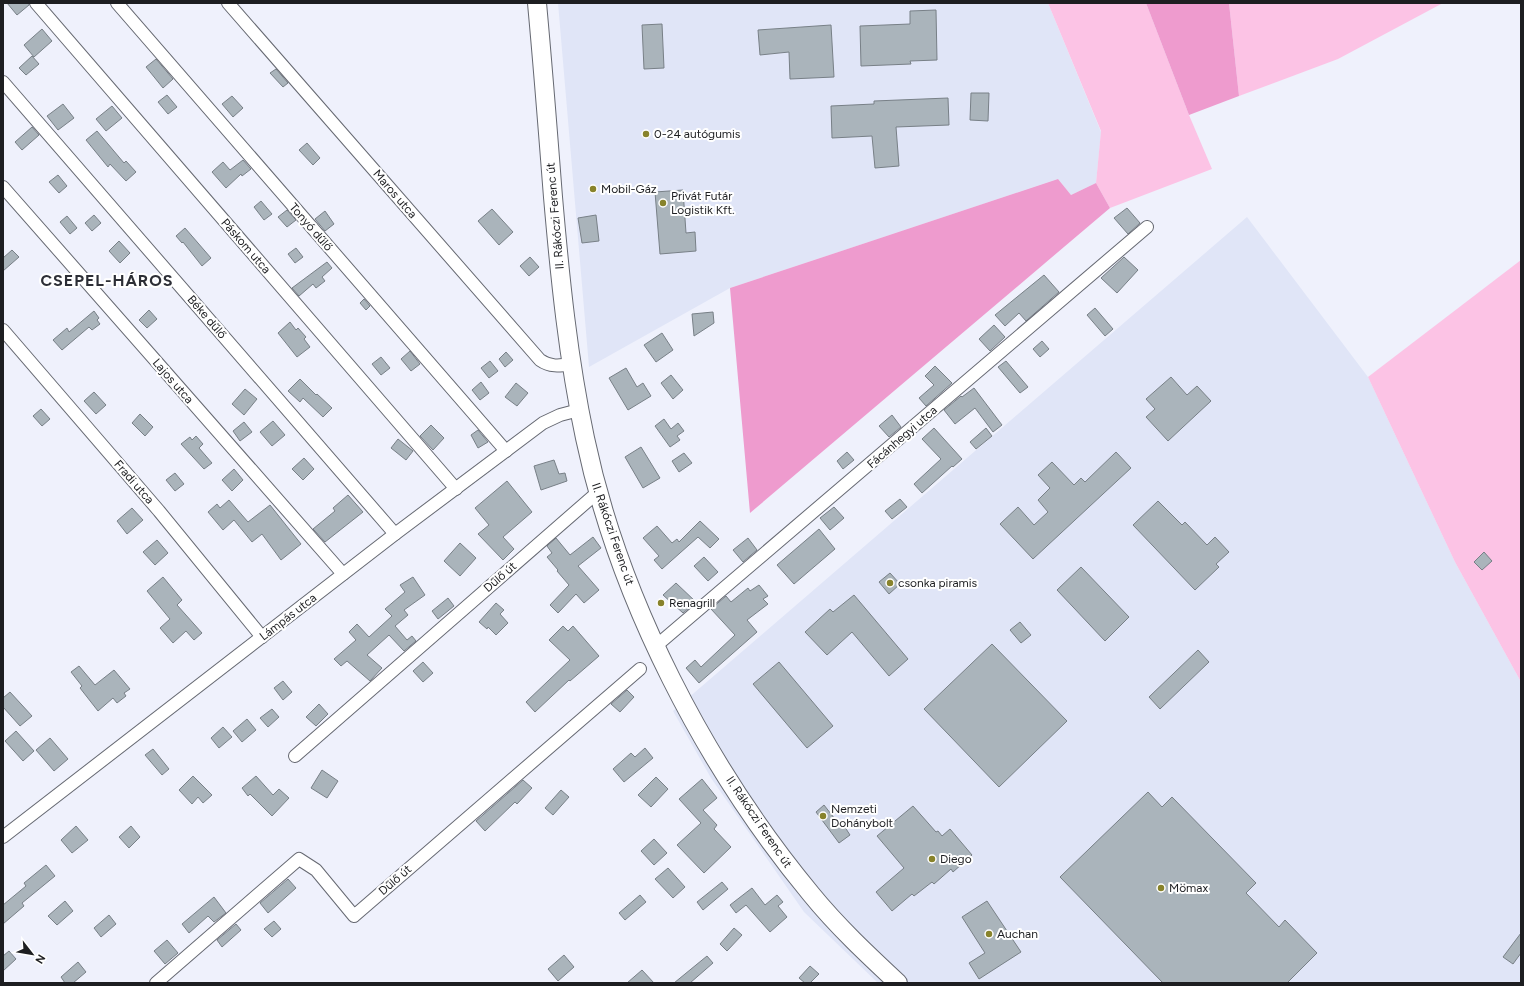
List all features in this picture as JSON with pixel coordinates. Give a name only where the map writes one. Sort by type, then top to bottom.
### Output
[{"type":"main road","name":"II. Rákóczi Ferenc út","points":[[537,3],[560,277],[571,364],[579,410],[598,492],[624,569],[656,646],[681,699],[741,799],[765,834],[812,896],[867,954],[898,983]]},
{"type":"street","name":"Páskom utca","points":[[36,3],[456,489]]},
{"type":"street","name":"Tonyó dűlő","points":[[117,3],[506,451]]},
{"type":"street","name":"Maros utca","points":[[228,3],[540,360],[544,363],[557,366],[571,364]]},
{"type":"street","name":"Béke dűlő","points":[[3,82],[395,534]]},
{"type":"street","name":"Lajos utca","points":[[3,187],[343,574]]},
{"type":"street","name":"Fácánhegyi utca","points":[[656,646],[1148,227]]},
{"type":"street","name":"Fradi utca","points":[[3,330],[159,511],[262,636]]},
{"type":"street","name":"Lámpás utca","points":[[3,837],[262,636],[506,451],[552,418],[579,410]]},
{"type":"street","name":"Dűlő út","points":[[295,756],[598,492]]},
{"type":"street","name":"Dűlő út","points":[[156,983],[299,859],[316,870],[354,916],[640,670]]},
{"type":"shaded area","points":[[558,3],[1048,3],[1101,132],[1096,183],[1071,195],[1058,179],[730,288],[589,367]]},
{"type":"shaded area","points":[[1048,3],[1146,3],[1189,115],[1212,169],[1110,208],[1096,183],[1101,131]]},
{"type":"shaded area","points":[[1146,3],[1229,3],[1239,96],[1189,115]]},
{"type":"shaded area","points":[[1229,3],[1443,3],[1338,59],[1239,96]]},
{"type":"shaded area","points":[[1058,179],[1071,195],[1096,183],[1110,208],[750,513],[730,288]]},
{"type":"shaded area","points":[[1247,217],[1368,377],[1455,562],[1521,682],[1521,983],[878,983],[804,912],[711,778],[673,711]]},
{"type":"shaded area","points":[[1521,260],[1521,682],[1455,562],[1368,377]]},
{"type":"building","points":[[7,3],[29,3],[29,5],[17,15]]},
{"type":"building","points":[[936,10],[937,60],[910,61],[911,64],[861,66],[860,26],[910,24],[910,11]]},
{"type":"building","points":[[662,24],[664,68],[644,69],[642,25]]},
{"type":"building","points":[[831,25],[834,77],[790,79],[789,52],[760,55],[758,30]]},
{"type":"building","points":[[42,29],[52,41],[34,57],[24,45]]},
{"type":"building","points":[[32,56],[39,64],[26,75],[19,68]]},
{"type":"building","points":[[156,59],[173,79],[163,88],[146,67]]},
{"type":"building","points":[[276,69],[288,83],[283,87],[270,73]]},
{"type":"building","points":[[971,93],[989,93],[988,121],[970,120]]},
{"type":"building","points":[[167,95],[177,107],[168,114],[158,102]]},
{"type":"building","points":[[232,96],[243,108],[233,117],[222,104]]},
{"type":"building","points":[[948,98],[949,125],[896,127],[899,166],[875,168],[872,136],[832,138],[831,106],[874,104],[874,101]]},
{"type":"building","points":[[63,104],[74,118],[58,130],[47,116]]},
{"type":"building","points":[[112,106],[122,118],[106,131],[96,119]]},
{"type":"building","points":[[32,127],[39,135],[22,150],[15,142]]},
{"type":"building","points":[[97,131],[124,163],[126,161],[136,172],[126,181],[110,164],[108,167],[86,140]]},
{"type":"building","points":[[307,143],[320,158],[313,165],[299,150]]},
{"type":"building","points":[[243,160],[251,169],[242,176],[241,174],[226,188],[212,172],[223,162],[230,170]]},
{"type":"building","points":[[58,175],[67,186],[59,193],[49,182]]},
{"type":"building","points":[[683,190],[686,233],[695,232],[696,251],[660,254],[655,192]]},
{"type":"building","points":[[261,201],[272,214],[264,220],[254,207]]},
{"type":"building","points":[[1127,208],[1140,223],[1128,234],[1114,218]]},
{"type":"building","points":[[492,209],[513,232],[499,245],[478,221]]},
{"type":"building","points":[[287,210],[296,220],[287,227],[278,217]]},
{"type":"building","points":[[325,211],[334,224],[325,231],[315,219]]},
{"type":"building","points":[[94,215],[101,223],[92,231],[85,223]]},
{"type":"building","points":[[596,215],[599,241],[582,243],[578,218]]},
{"type":"building","points":[[67,216],[77,228],[70,234],[60,222]]},
{"type":"building","points":[[185,228],[211,258],[202,266],[183,242],[182,243],[176,236]]},
{"type":"building","points":[[119,241],[130,253],[120,263],[109,251]]},
{"type":"building","points":[[296,248],[303,257],[295,263],[288,254]]},
{"type":"building","points":[[12,250],[19,257],[3,271],[3,258]]},
{"type":"building","points":[[530,257],[539,267],[529,276],[520,266]]},
{"type":"building","points":[[1124,257],[1138,270],[1117,293],[1101,278]]},
{"type":"building","points":[[327,262],[332,268],[322,277],[325,281],[316,288],[313,284],[299,296],[292,288]]},
{"type":"building","points":[[1044,275],[1059,292],[1026,321],[1019,313],[1005,326],[995,315]]},
{"type":"building","points":[[364,299],[370,306],[366,310],[360,303]]},
{"type":"building","points":[[1095,308],[1113,329],[1105,336],[1087,315]]},
{"type":"building","points":[[149,310],[157,319],[147,328],[139,320]]},
{"type":"building","points":[[94,311],[99,318],[97,320],[100,324],[92,330],[89,327],[62,350],[53,340],[67,328],[69,332]]},
{"type":"building","points":[[713,312],[714,323],[694,336],[692,314]]},
{"type":"building","points":[[290,322],[296,330],[298,328],[306,337],[304,339],[310,347],[297,357],[278,333]]},
{"type":"building","points":[[994,325],[1005,337],[990,351],[979,339]]},
{"type":"building","points":[[662,333],[673,350],[656,362],[644,345]]},
{"type":"building","points":[[1042,341],[1049,349],[1040,357],[1033,349]]},
{"type":"building","points":[[410,351],[420,364],[411,371],[401,359]]},
{"type":"building","points":[[506,352],[513,360],[505,367],[499,359]]},
{"type":"building","points":[[381,357],[390,368],[381,375],[372,364]]},
{"type":"building","points":[[490,361],[498,371],[489,378],[481,368]]},
{"type":"building","points":[[1006,361],[1028,387],[1020,393],[998,367]]},
{"type":"building","points":[[935,366],[952,383],[926,406],[919,398],[934,385],[925,376]]},
{"type":"building","points":[[626,368],[637,387],[643,383],[651,396],[628,410],[609,378]]},
{"type":"building","points":[[671,375],[683,390],[673,399],[661,383]]},
{"type":"building","points":[[1171,377],[1187,395],[1197,386],[1211,401],[1168,441],[1146,417],[1155,409],[1146,399]]},
{"type":"building","points":[[300,379],[332,408],[323,417],[303,398],[300,402],[288,391]]},
{"type":"building","points":[[481,382],[489,393],[480,400],[472,390]]},
{"type":"building","points":[[516,383],[528,393],[517,406],[505,397]]},
{"type":"building","points":[[974,388],[1002,425],[993,432],[975,408],[955,424],[944,410],[961,396],[962,397]]},
{"type":"building","points":[[245,389],[257,399],[244,415],[232,404]]},
{"type":"building","points":[[94,392],[106,405],[96,414],[84,401]]},
{"type":"building","points":[[41,409],[50,419],[42,426],[33,416]]},
{"type":"building","points":[[140,414],[153,427],[145,436],[132,423]]},
{"type":"building","points":[[892,415],[901,427],[889,437],[879,426]]},
{"type":"building","points":[[664,419],[671,429],[678,423],[684,431],[677,436],[680,440],[670,447],[655,426]]},
{"type":"building","points":[[273,421],[285,435],[272,446],[260,432]]},
{"type":"building","points":[[244,422],[252,432],[240,441],[233,431]]},
{"type":"building","points":[[431,425],[444,438],[433,450],[420,436]]},
{"type":"building","points":[[934,428],[962,459],[922,493],[914,484],[941,459],[922,439]]},
{"type":"building","points":[[986,428],[992,436],[976,449],[970,442]]},
{"type":"building","points":[[478,430],[488,442],[478,448],[471,435]]},
{"type":"building","points":[[196,436],[203,444],[199,448],[212,463],[204,469],[181,444],[190,437],[192,440]]},
{"type":"building","points":[[398,439],[413,451],[406,460],[391,448]]},
{"type":"building","points":[[641,447],[660,478],[643,488],[625,457]]},
{"type":"building","points":[[847,452],[854,460],[843,469],[837,461]]},
{"type":"building","points":[[1116,452],[1131,468],[1033,559],[1000,524],[1018,507],[1034,525],[1048,512],[1038,500],[1050,488],[1038,475],[1052,462],[1074,485],[1081,478],[1085,482]]},
{"type":"building","points":[[684,453],[692,463],[679,472],[672,461]]},
{"type":"building","points":[[304,458],[314,469],[303,480],[292,469]]},
{"type":"building","points":[[554,460],[559,474],[565,473],[567,481],[541,490],[534,466]]},
{"type":"building","points":[[234,469],[243,480],[232,491],[222,480]]},
{"type":"building","points":[[175,473],[184,484],[175,491],[166,480]]},
{"type":"building","points":[[507,481],[532,512],[503,537],[514,549],[503,560],[478,534],[489,525],[475,508]]},
{"type":"building","points":[[348,495],[363,512],[325,542],[313,529],[335,511],[333,508]]},
{"type":"building","points":[[900,499],[907,507],[892,519],[885,511]]},
{"type":"building","points":[[229,500],[248,522],[270,505],[301,544],[281,560],[262,534],[252,542],[234,520],[223,530],[208,512],[217,504],[220,508]]},
{"type":"building","points":[[1158,501],[1182,525],[1185,522],[1207,545],[1215,537],[1229,552],[1216,564],[1219,567],[1195,590],[1133,525]]},
{"type":"building","points":[[834,507],[844,518],[830,530],[820,518]]},
{"type":"building","points":[[132,508],[143,520],[127,534],[117,521]]},
{"type":"building","points":[[700,521],[719,539],[710,548],[698,537],[662,569],[654,560],[659,556],[643,538],[657,526],[672,543],[677,539],[679,542]]},
{"type":"building","points":[[819,529],[835,549],[794,584],[777,565]]},
{"type":"building","points":[[593,537],[601,548],[578,566],[599,590],[584,603],[576,594],[558,613],[550,605],[569,585],[547,557],[552,553],[547,546],[556,538],[570,555]]},
{"type":"building","points":[[748,538],[757,550],[743,562],[733,550]]},
{"type":"building","points":[[157,540],[168,553],[155,565],[143,552]]},
{"type":"building","points":[[460,543],[476,558],[460,576],[444,561]]},
{"type":"building","points":[[1484,552],[1492,561],[1482,570],[1474,562]]},
{"type":"building","points":[[704,557],[718,572],[708,581],[694,566]]},
{"type":"building","points":[[1081,567],[1129,617],[1105,641],[1057,590]]},
{"type":"building","name":"csonka piramis","points":[[890,573],[900,584],[889,594],[879,582]]},
{"type":"building","points":[[163,577],[182,600],[177,605],[202,633],[194,640],[186,631],[173,643],[160,628],[170,619],[147,591]]},
{"type":"building","points":[[413,577],[425,595],[404,610],[408,615],[395,626],[407,640],[412,636],[416,641],[404,651],[389,635],[367,655],[382,668],[370,681],[347,661],[341,666],[334,659],[356,640],[349,632],[357,624],[369,637],[392,616],[385,609],[405,592],[400,585]]},
{"type":"building","points":[[676,583],[696,602],[683,613],[663,595]]},
{"type":"building","points":[[759,585],[768,596],[763,599],[768,604],[747,620],[757,632],[699,683],[686,668],[695,660],[701,667],[735,635],[711,609],[726,596],[731,602],[748,588],[750,591]]},
{"type":"building","points":[[854,595],[908,659],[889,676],[852,632],[827,655],[805,632],[830,609],[833,612]]},
{"type":"building","points":[[448,598],[454,606],[438,619],[432,611]]},
{"type":"building","points":[[496,603],[504,610],[500,614],[508,623],[496,635],[488,627],[487,629],[479,622]]},
{"type":"building","points":[[1020,622],[1031,635],[1021,643],[1010,630]]},
{"type":"building","points":[[563,626],[568,631],[573,626],[599,656],[570,681],[569,680],[535,712],[526,702],[570,660],[549,640]]},
{"type":"building","points":[[992,644],[1067,721],[999,787],[924,709]]},
{"type":"building","points":[[1198,650],[1209,662],[1160,709],[1149,697]]},
{"type":"building","points":[[423,662],[433,673],[423,682],[413,671]]},
{"type":"building","points":[[779,662],[833,726],[807,748],[753,684]]},
{"type":"building","points":[[79,666],[95,685],[114,670],[130,689],[124,693],[126,696],[117,703],[113,698],[98,711],[80,688],[82,686],[71,672]]},
{"type":"building","points":[[283,681],[292,692],[283,700],[274,688]]},
{"type":"building","points":[[627,690],[634,697],[620,712],[611,704]]},
{"type":"building","points":[[10,692],[32,716],[20,726],[3,707],[3,698]]},
{"type":"building","points":[[319,704],[328,714],[316,726],[306,717]]},
{"type":"building","points":[[272,709],[279,717],[268,727],[260,718]]},
{"type":"building","points":[[247,719],[256,730],[242,742],[233,731]]},
{"type":"building","points":[[223,727],[232,737],[219,748],[211,738]]},
{"type":"building","points":[[16,731],[34,751],[23,761],[5,741]]},
{"type":"building","points":[[50,738],[68,759],[54,771],[36,750]]},
{"type":"building","points":[[645,748],[653,758],[624,782],[613,769],[631,753],[635,757]]},
{"type":"building","points":[[153,749],[169,769],[162,775],[145,755]]},
{"type":"building","points":[[322,770],[338,781],[327,798],[311,788]]},
{"type":"building","points":[[193,776],[212,795],[203,803],[198,797],[192,804],[179,790]]},
{"type":"building","points":[[256,776],[273,795],[279,789],[289,798],[272,816],[250,794],[248,796],[242,788]]},
{"type":"building","points":[[656,777],[668,789],[651,807],[638,795]]},
{"type":"building","points":[[702,779],[717,798],[703,810],[717,825],[714,829],[731,847],[704,873],[677,845],[701,823],[679,799]]},
{"type":"building","points":[[523,780],[532,788],[517,804],[515,802],[485,831],[476,821]]},
{"type":"building","points":[[561,790],[569,797],[553,815],[545,808]]},
{"type":"building","name":"Mömax","points":[[1148,792],[1162,807],[1172,797],[1256,883],[1246,893],[1279,927],[1285,920],[1317,953],[1287,983],[1163,983],[1060,877]]},
{"type":"building","points":[[824,805],[838,823],[841,821],[850,835],[839,843],[816,812]]},
{"type":"building","name":"Diego","points":[[913,806],[936,832],[938,831],[942,836],[950,829],[972,855],[953,872],[951,869],[934,884],[932,882],[914,896],[912,894],[892,911],[876,892],[904,868],[877,836]]},
{"type":"building","points":[[76,826],[88,840],[72,853],[61,840]]},
{"type":"building","points":[[131,826],[140,837],[129,848],[119,837]]},
{"type":"building","points":[[654,839],[667,853],[654,865],[641,851]]},
{"type":"building","points":[[46,865],[55,876],[22,903],[24,906],[3,924],[3,905],[26,886],[24,883]]},
{"type":"building","points":[[668,868],[685,887],[673,898],[655,879]]},
{"type":"building","points":[[288,879],[296,888],[268,913],[260,903]]},
{"type":"building","points":[[722,882],[728,889],[703,910],[697,902]]},
{"type":"building","points":[[752,888],[765,905],[777,895],[783,902],[778,906],[787,917],[770,932],[746,905],[736,913],[730,905]]},
{"type":"building","points":[[640,895],[646,902],[625,920],[619,913]]},
{"type":"building","points":[[214,897],[226,913],[214,922],[208,916],[189,933],[182,924]]},
{"type":"building","points":[[65,901],[73,911],[57,925],[48,916]]},
{"type":"building","points":[[987,901],[1021,952],[979,979],[969,963],[985,953],[962,917]]},
{"type":"building","points":[[109,915],[116,924],[101,937],[94,928]]},
{"type":"building","points":[[274,921],[281,929],[272,937],[264,929]]},
{"type":"building","points":[[236,924],[241,930],[222,947],[217,940]]},
{"type":"building","points":[[734,928],[742,935],[727,951],[720,944]]},
{"type":"building","points":[[1521,933],[1521,953],[1513,964],[1503,957]]},
{"type":"building","points":[[167,940],[178,953],[165,964],[154,951]]},
{"type":"building","points":[[9,951],[16,959],[3,971],[3,956]]},
{"type":"building","points":[[564,955],[574,967],[558,981],[548,969]]},
{"type":"building","points":[[707,956],[713,963],[690,983],[674,983]]},
{"type":"building","points":[[78,962],[86,972],[73,983],[65,983],[61,977]]},
{"type":"building","points":[[810,966],[819,974],[810,983],[805,983],[799,978]]},
{"type":"building","points":[[642,970],[654,983],[627,983]]},
{"type":"place","name":"0-24 autógumis","points":[[646,134]]},
{"type":"place","name":"Mobil-Gáz","points":[[593,189]]},
{"type":"place","name":"Privát Futár Logistik Kft.","points":[[663,203]]},
{"type":"place","name":"csonka piramis","points":[[890,583]]},
{"type":"place","name":"Renagrill","points":[[661,603]]},
{"type":"place","name":"Nemzeti Dohánybolt","points":[[823,816]]},
{"type":"place","name":"Diego","points":[[932,859]]},
{"type":"place","name":"Mömax","points":[[1161,888]]},
{"type":"place","name":"Auchan","points":[[989,934]]},
{"type":"district","name":"CSEPEL-HÁROS","points":[[107,280]]}]
